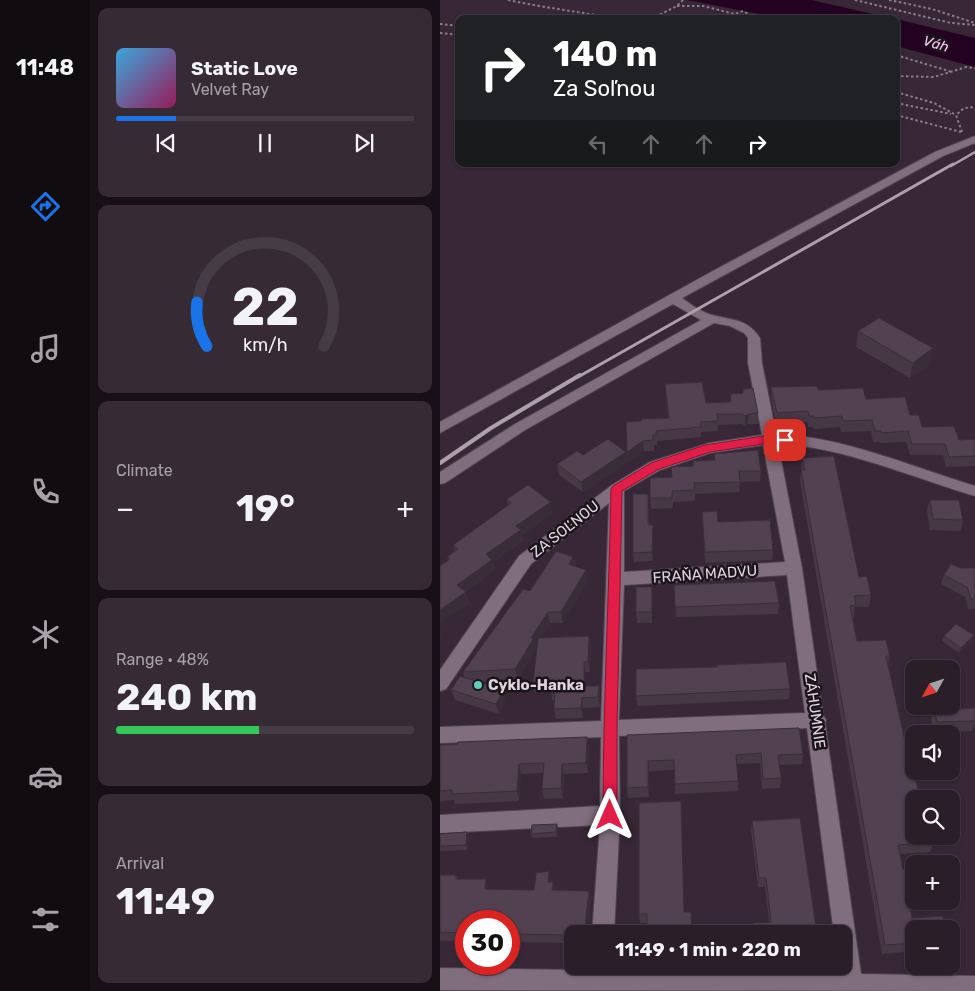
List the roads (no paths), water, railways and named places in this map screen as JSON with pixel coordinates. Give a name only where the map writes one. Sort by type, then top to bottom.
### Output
[{"type":"street","points":[[440,428],[939,154],[975,139]]},
{"type":"street","name":"ZÁHUMNIE","points":[[674,299],[698,314],[742,326],[754,338],[755,363],[794,568],[817,720],[852,984]]},
{"type":"street","points":[[440,480],[520,427],[712,319]]},
{"type":"street","name":"ZA SOĽNOU","points":[[440,684],[525,560],[617,489],[655,466],[709,448],[770,439],[801,440],[840,449],[975,491]]},
{"type":"street","points":[[604,925],[610,815],[610,727],[616,579],[617,489]]},
{"type":"street","name":"FRAŇA MADVU","points":[[616,579],[794,568]]},
{"type":"street","points":[[440,735],[817,720]]},
{"type":"street","points":[[440,824],[610,815]]},
{"type":"street","points":[[440,979],[564,974]]},
{"type":"street","points":[[630,975],[809,987],[852,984],[975,987]]},
{"type":"water","points":[[687,0],[811,0],[877,15],[764,15]]},
{"type":"water","name":"Váh","points":[[900,20],[975,38],[975,67],[900,47]]},
{"type":"railway","points":[[951,166],[975,152]]},
{"type":"railway","points":[[578,377],[953,164]]},
{"type":"railway","points":[[440,463],[491,428],[580,375]]},
{"type":"place","name":"Cyklo-Hanka","points":[[478,685]]}]
